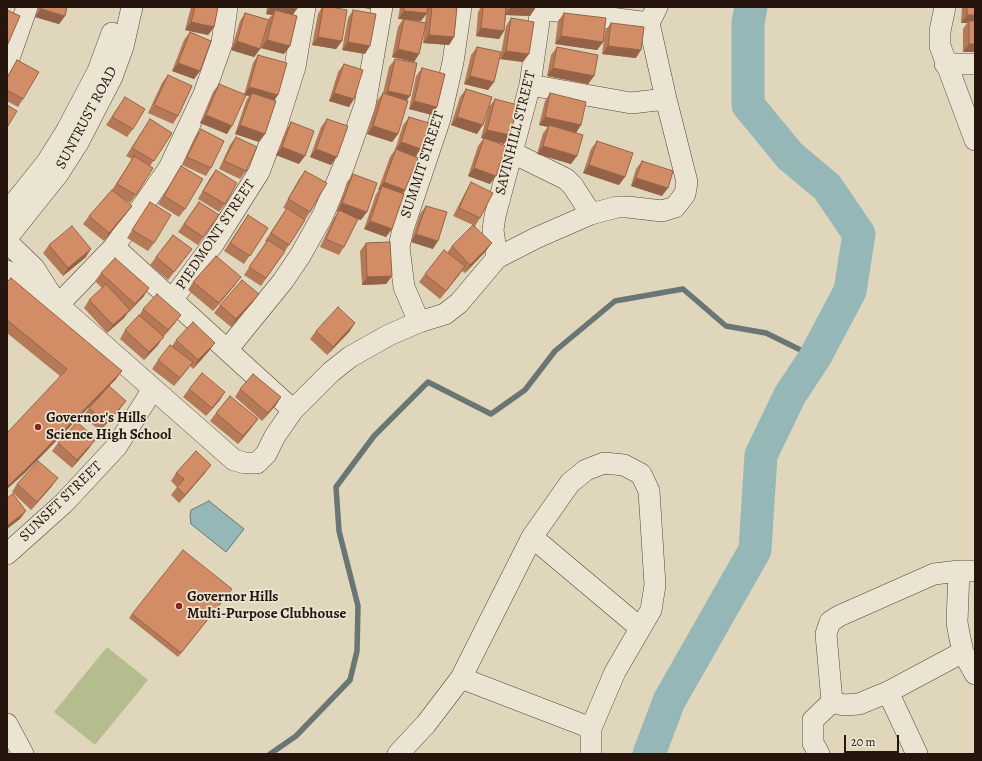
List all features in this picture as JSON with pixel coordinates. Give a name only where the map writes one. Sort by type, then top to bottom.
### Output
[{"type":"street","points":[[7,64],[27,7]]},
{"type":"street","name":"SUNTRUST ROAD","points":[[7,212],[47,162],[83,101],[109,45],[118,7]]},
{"type":"street","name":"SUNTRUST ROAD","points":[[7,238],[58,174],[79,141],[112,77],[123,47],[132,7]]},
{"type":"street","points":[[58,305],[114,247],[169,168],[204,94],[222,43],[227,7]]},
{"type":"street","name":"PIEDMONT STREET","points":[[172,300],[214,243],[259,172],[295,67],[304,7]]},
{"type":"street","points":[[226,350],[283,281],[300,256],[323,215],[343,168],[365,105],[382,7]]},
{"type":"street","name":"SUMMIT STREET","points":[[419,322],[404,287],[399,247],[402,229],[440,119],[453,62],[461,7]]},
{"type":"street","points":[[945,7],[940,31],[940,46],[945,64],[975,140]]},
{"type":"street","points":[[7,271],[20,283],[58,305],[234,460],[246,463],[257,463],[266,454],[275,436],[293,410],[331,372],[350,357],[419,322],[445,314],[459,303],[497,258],[536,238],[591,214],[628,207],[662,211],[676,207],[685,194],[687,182],[666,99],[653,15],[541,8]]},
{"type":"street","name":"SAVINHILL STREET","points":[[497,258],[493,230],[495,216],[530,85],[541,8]]},
{"type":"street","points":[[945,64],[975,64]]},
{"type":"street","points":[[530,85],[631,103],[666,99]]},
{"type":"street","points":[[513,153],[566,179],[573,186],[591,214]]},
{"type":"street","points":[[7,242],[34,268],[58,305]]},
{"type":"street","points":[[114,247],[293,410]]},
{"type":"street","name":"SUNSET STREET","points":[[7,554],[64,503],[117,446],[154,388]]},
{"type":"street","points":[[398,754],[426,724],[461,678],[532,537],[570,483],[586,470],[604,464],[624,465],[641,474],[649,491],[655,585],[651,610],[639,627],[615,672],[591,728],[591,754]]},
{"type":"street","points":[[532,537],[639,627]]},
{"type":"street","points":[[832,702],[826,634],[830,622],[839,616],[934,574],[967,571],[957,622],[963,652],[975,674]]},
{"type":"street","points":[[832,702],[844,706],[858,704],[888,692],[963,652]]},
{"type":"street","points":[[461,678],[591,728]]},
{"type":"street","points":[[888,692],[917,754]]},
{"type":"street","points":[[819,754],[813,743],[813,720],[832,702]]},
{"type":"street","points":[[7,724],[24,754]]},
{"type":"green space","points":[[107,647],[148,680],[95,745],[54,712]]},
{"type":"water","points":[[209,501],[244,529],[226,552],[191,524],[191,510]]},
{"type":"building","points":[[41,7],[67,7],[65,16],[41,9]]},
{"type":"building","points":[[195,7],[218,7],[214,27],[191,22]]},
{"type":"building","points":[[281,7],[297,7],[297,9]]},
{"type":"building","points":[[323,7],[347,10],[342,41],[318,37]]},
{"type":"building","points":[[404,7],[428,7],[427,13],[404,11]]},
{"type":"building","points":[[432,7],[457,7],[454,37],[429,35]]},
{"type":"building","points":[[483,7],[506,7],[504,31],[481,28]]},
{"type":"building","points":[[967,7],[975,7],[975,15],[967,15]]},
{"type":"building","points":[[7,10],[20,16],[7,46]]},
{"type":"building","points":[[275,10],[297,16],[290,46],[267,40]]},
{"type":"building","points":[[353,10],[376,14],[370,46],[348,42]]},
{"type":"building","points":[[245,13],[269,20],[260,49],[237,41]]},
{"type":"building","points":[[564,13],[606,18],[603,42],[561,36]]},
{"type":"building","points":[[511,18],[534,22],[529,54],[506,51]]},
{"type":"building","points":[[404,19],[426,23],[419,54],[398,49]]},
{"type":"building","points":[[969,21],[975,21],[975,44],[969,44]]},
{"type":"building","points":[[611,23],[644,27],[641,50],[608,46]]},
{"type":"building","points":[[190,32],[211,41],[200,71],[178,63]]},
{"type":"building","points":[[477,47],[501,52],[494,82],[470,76]]},
{"type":"building","points":[[557,47],[598,55],[594,76],[553,68]]},
{"type":"building","points":[[258,55],[287,63],[278,95],[249,87]]},
{"type":"building","points":[[395,59],[417,63],[410,96],[388,91]]},
{"type":"building","points":[[17,60],[39,72],[23,99],[7,90],[7,78]]},
{"type":"building","points":[[344,64],[363,70],[354,99],[334,93]]},
{"type":"building","points":[[422,68],[445,74],[437,107],[414,101]]},
{"type":"building","points":[[168,75],[192,86],[178,116],[154,105]]},
{"type":"building","points":[[219,84],[246,95],[232,126],[206,115]]},
{"type":"building","points":[[466,89],[492,97],[483,125],[457,117]]},
{"type":"building","points":[[252,93],[276,101],[265,134],[240,125]]},
{"type":"building","points":[[383,93],[408,101],[398,134],[373,126]]},
{"type":"building","points":[[550,93],[586,102],[581,125],[545,117]]},
{"type":"building","points":[[125,97],[145,109],[133,129],[112,117]]},
{"type":"building","points":[[495,99],[518,105],[510,135],[487,130]]},
{"type":"building","points":[[7,105],[17,111],[8,126],[7,126]]},
{"type":"building","points":[[409,117],[429,123],[421,149],[401,142]]},
{"type":"building","points":[[150,119],[172,133],[154,161],[132,148]]},
{"type":"building","points":[[327,119],[348,126],[337,157],[316,149]]},
{"type":"building","points":[[291,122],[314,131],[305,156],[282,147]]},
{"type":"building","points":[[549,125],[583,135],[577,156],[543,146]]},
{"type":"building","points":[[201,129],[224,141],[211,168],[187,157]]},
{"type":"building","points":[[236,137],[257,147],[246,171],[224,161]]},
{"type":"building","points":[[484,138],[506,146],[496,176],[474,168]]},
{"type":"building","points":[[597,141],[633,153],[625,177],[589,165]]},
{"type":"building","points":[[396,149],[418,158],[405,190],[384,182]]},
{"type":"building","points":[[134,156],[153,168],[136,195],[117,184]]},
{"type":"building","points":[[642,161],[673,171],[668,188],[636,178]]},
{"type":"building","points":[[181,166],[203,179],[185,209],[164,196]]},
{"type":"building","points":[[216,170],[237,183],[225,204],[203,191]]},
{"type":"building","points":[[305,171],[327,183],[310,212],[288,199]]},
{"type":"building","points":[[353,174],[377,183],[367,212],[342,203]]},
{"type":"building","points":[[471,182],[493,193],[480,218],[459,208]]},
{"type":"building","points":[[382,186],[404,194],[392,229],[370,221]]},
{"type":"building","points":[[112,190],[132,206],[109,233],[89,216]]},
{"type":"building","points":[[150,202],[171,215],[154,243],[132,230]]},
{"type":"building","points":[[199,202],[219,215],[203,237],[184,224]]},
{"type":"building","points":[[426,206],[447,212],[438,241],[416,234]]},
{"type":"building","points":[[287,208],[305,220],[289,245],[271,233]]},
{"type":"building","points":[[339,210],[358,219],[344,247],[326,239]]},
{"type":"building","points":[[248,215],[268,228],[250,256],[230,243]]},
{"type":"building","points":[[473,225],[492,243],[470,265],[452,246]]},
{"type":"building","points":[[72,226],[91,249],[68,268],[49,245]]},
{"type":"building","points":[[173,235],[192,249],[174,272],[156,257]]},
{"type":"building","points":[[268,240],[285,251],[266,278],[249,267]]},
{"type":"building","points":[[390,242],[392,276],[367,277],[366,243]]},
{"type":"building","points":[[444,250],[465,266],[446,291],[425,274]]},
{"type":"building","points":[[216,256],[241,277],[219,303],[193,282]]},
{"type":"building","points":[[115,258],[149,288],[135,304],[101,273]]},
{"type":"building","name":"Governor's Hills Science High School","points":[[11,278],[122,371],[7,487],[7,433],[67,369],[7,320],[7,282]]},
{"type":"building","points":[[242,280],[259,294],[236,319],[220,305]]},
{"type":"building","points":[[106,284],[130,310],[113,325],[89,300]]},
{"type":"building","points":[[157,294],[181,315],[168,330],[143,309]]},
{"type":"building","points":[[338,307],[355,323],[333,347],[316,331]]},
{"type":"building","points":[[139,315],[164,337],[149,352],[125,330]]},
{"type":"building","points":[[193,322],[215,343],[198,360],[176,340]]},
{"type":"building","points":[[170,345],[193,362],[180,378],[158,360]]},
{"type":"building","points":[[202,373],[225,392],[212,408],[189,389]]},
{"type":"building","points":[[253,374],[281,397],[268,413],[240,389]]},
{"type":"building","points":[[109,386],[126,401],[106,423],[89,408]]},
{"type":"building","points":[[230,396],[258,419],[243,436],[216,413]]},
{"type":"building","points":[[77,422],[96,439],[77,460],[58,443]]},
{"type":"building","points":[[196,451],[211,465],[185,495],[177,487],[184,479],[176,473]]},
{"type":"building","points":[[38,461],[58,478],[37,502],[17,484]]},
{"type":"building","points":[[13,494],[26,511],[7,526],[7,498]]},
{"type":"building","name":"Governor Hills Multi-Purpose Clubhouse","points":[[183,550],[232,589],[181,653],[132,614]]},
{"type":"waterway","points":[[649,754],[669,701],[755,550],[761,455],[790,395],[815,357],[850,291],[859,234],[827,187],[790,156],[748,105],[748,23],[751,7]]},
{"type":"waterway","points":[[270,754],[296,736],[350,680],[357,651],[358,606],[339,531],[336,487],[374,436],[428,382],[491,414],[525,390],[555,351],[615,301],[683,289],[726,326],[766,333],[815,357]]},
{"type":"place","name":"Governor's Hills Science High School","points":[[38,427]]},
{"type":"place","name":"Governor Hills Multi-Purpose Clubhouse","points":[[179,606]]}]
